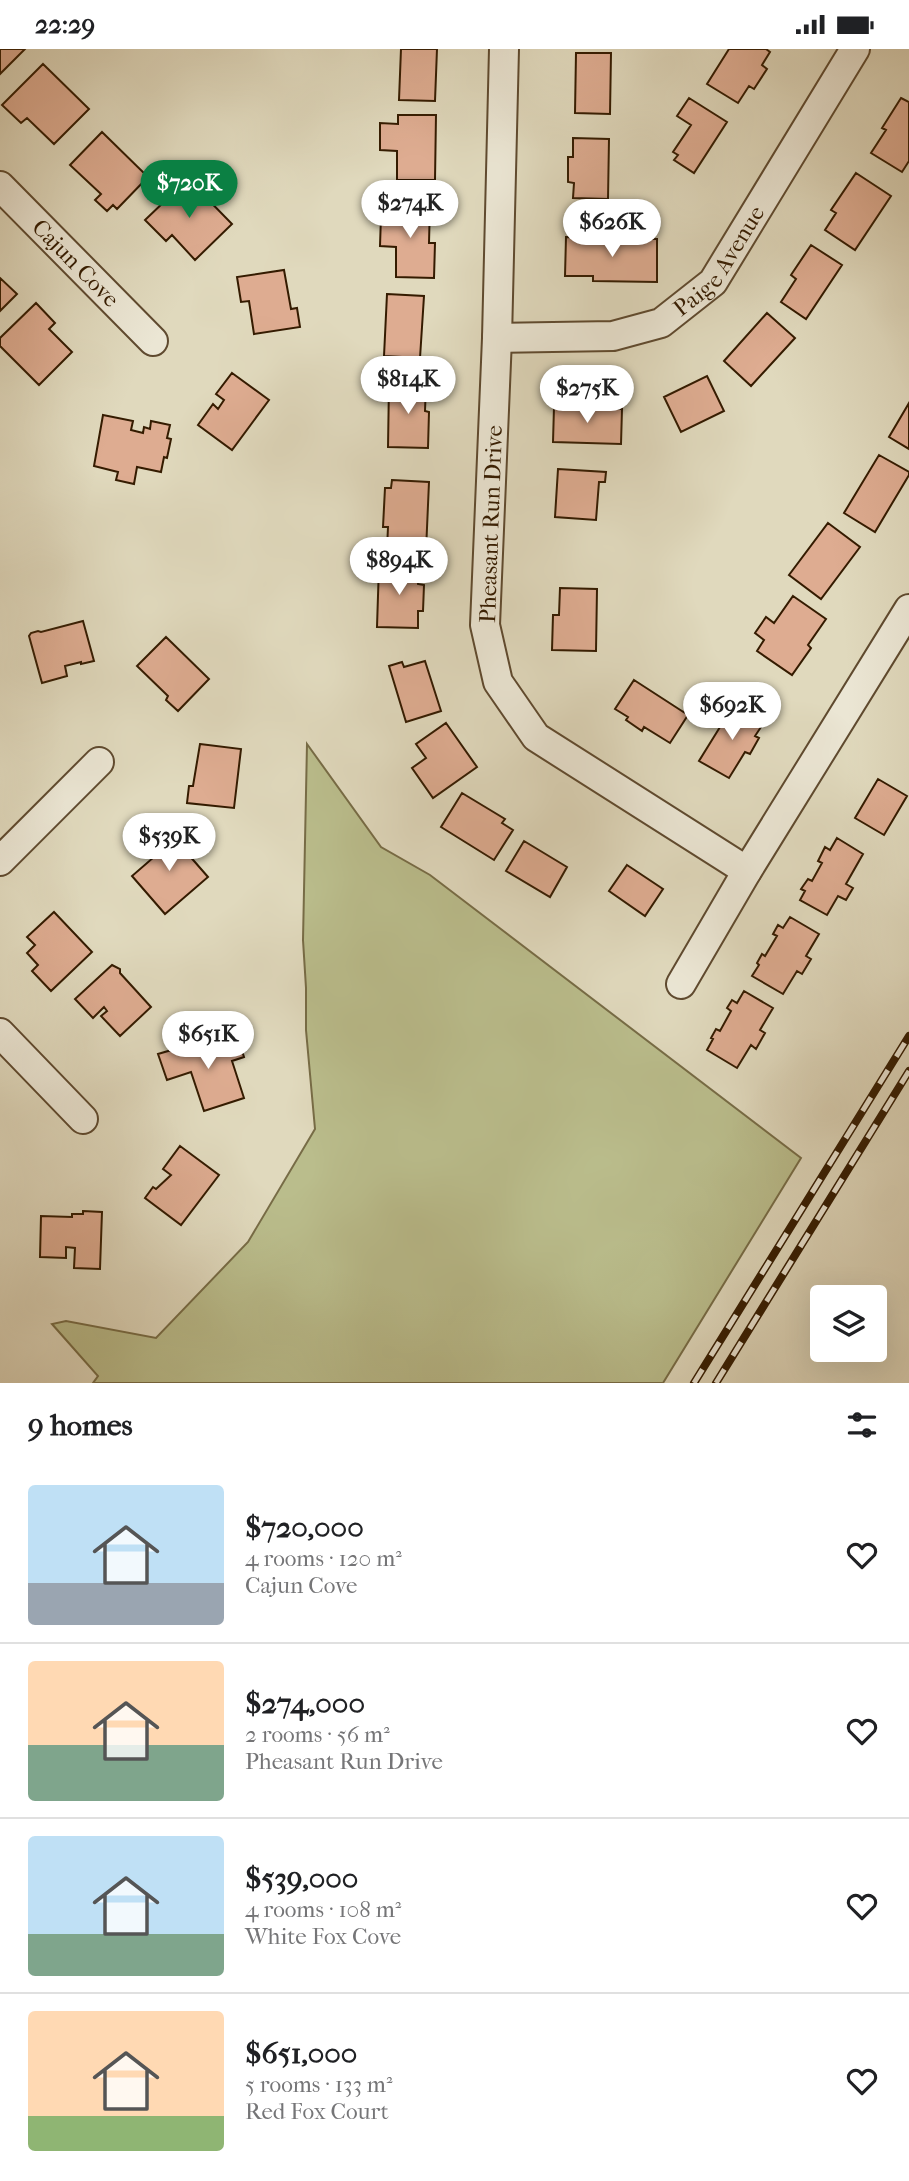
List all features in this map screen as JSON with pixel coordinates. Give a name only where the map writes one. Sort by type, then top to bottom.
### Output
[{"type":"street","name":"Pheasant Run Drive","points":[[505,49],[485,625],[498,682],[536,737],[747,871]]},
{"type":"street","name":"Paige Avenue","points":[[497,338],[612,336],[625,333],[662,323],[713,282],[855,49]]},
{"type":"street","name":"Cajun Cove","points":[[0,186],[153,341]]},
{"type":"street","points":[[681,984],[747,871],[909,608]]},
{"type":"street","points":[[0,861],[99,762]]},
{"type":"street","points":[[0,1033],[83,1119]]},
{"type":"green space","points":[[307,744],[381,847],[430,875],[801,1158],[663,1383],[93,1383],[98,1376],[52,1324],[66,1321],[156,1338],[248,1242],[315,1129],[306,1030],[303,940]]},
{"type":"building","points":[[0,49],[25,49],[0,74]]},
{"type":"building","points":[[401,49],[437,49],[435,101],[399,100]]},
{"type":"building","points":[[729,49],[766,49],[770,52],[762,65],[767,69],[754,89],[749,86],[738,103],[707,84]]},
{"type":"building","points":[[576,53],[611,53],[610,114],[575,113]]},
{"type":"building","points":[[43,64],[89,109],[54,144],[27,118],[21,123],[2,105]]},
{"type":"building","points":[[689,98],[727,122],[694,173],[674,160],[678,155],[673,152],[691,125],[677,116]]},
{"type":"building","points":[[901,98],[909,102],[909,161],[902,172],[871,153],[886,130],[882,128]]},
{"type":"building","points":[[398,115],[436,115],[435,180],[397,180],[397,151],[380,150],[380,123],[398,124]]},
{"type":"building","points":[[102,132],[148,177],[117,209],[113,205],[107,211],[95,200],[101,194],[70,165]]},
{"type":"building","points":[[573,138],[609,139],[608,199],[573,198],[574,183],[568,182],[568,157],[573,157]]},
{"type":"building","points":[[856,173],[891,196],[855,250],[825,230],[836,213],[831,210]]},
{"type":"building","points":[[188,179],[232,224],[195,260],[172,235],[166,241],[145,220]]},
{"type":"building","points":[[396,204],[430,204],[429,243],[435,243],[434,278],[396,277],[396,247],[380,246],[381,216],[395,216]]},
{"type":"building","points":[[566,237],[657,239],[657,282],[593,281],[593,276],[565,276]]},
{"type":"building","points":[[811,245],[842,265],[806,319],[781,302],[796,279],[791,275]]},
{"type":"building","points":[[284,270],[291,309],[297,308],[300,327],[254,334],[249,301],[241,302],[237,277]]},
{"type":"building","points":[[0,278],[17,294],[0,311]]},
{"type":"building","points":[[387,294],[424,296],[420,358],[384,356]]},
{"type":"building","points":[[36,303],[55,323],[49,329],[72,352],[39,385],[0,346],[0,338]]},
{"type":"building","points":[[767,313],[795,338],[751,386],[724,361]]},
{"type":"building","points":[[232,373],[269,400],[232,450],[198,425],[213,404],[218,409],[224,400],[216,394]]},
{"type":"building","points":[[707,376],[724,411],[681,432],[664,397]]},
{"type":"building","points":[[389,384],[426,384],[425,411],[429,412],[428,448],[388,447]]},
{"type":"building","points":[[569,403],[590,404],[590,408],[622,409],[621,444],[553,442],[554,407],[569,408]]},
{"type":"building","points":[[909,403],[909,449],[889,437]]},
{"type":"building","points":[[103,415],[133,421],[131,430],[143,433],[144,427],[150,429],[151,421],[170,425],[167,438],[171,439],[161,472],[137,467],[134,484],[116,480],[118,472],[94,466]]},
{"type":"building","points":[[879,455],[909,472],[909,475],[875,532],[844,513]]},
{"type":"building","points":[[558,469],[606,472],[605,482],[599,482],[596,520],[555,517]]},
{"type":"building","points":[[392,480],[429,482],[426,551],[387,549],[388,527],[383,527],[385,488],[391,488]]},
{"type":"building","points":[[828,523],[860,547],[821,599],[789,575]]},
{"type":"building","points":[[379,565],[419,567],[418,584],[424,585],[423,611],[418,611],[418,628],[377,627]]},
{"type":"building","points":[[560,588],[597,589],[596,651],[552,650],[553,615],[559,615]]},
{"type":"building","points":[[793,596],[826,619],[808,645],[811,648],[792,675],[757,651],[764,640],[755,633],[766,617],[774,623]]},
{"type":"building","points":[[83,621],[94,661],[65,666],[67,676],[42,683],[29,636],[38,631]]},
{"type":"building","points":[[166,637],[209,679],[178,711],[166,700],[168,696],[137,666]]},
{"type":"building","points":[[425,661],[441,711],[406,722],[389,666],[402,662],[404,667]]},
{"type":"building","points":[[634,680],[688,715],[670,743],[644,727],[642,731],[615,709]]},
{"type":"building","points":[[733,706],[763,724],[755,736],[759,738],[750,754],[745,752],[729,778],[699,761]]},
{"type":"building","points":[[446,723],[477,767],[433,798],[412,768],[426,758],[416,744]]},
{"type":"building","points":[[200,744],[241,749],[234,808],[187,803],[189,786],[193,786]]},
{"type":"building","points":[[878,779],[907,796],[884,835],[855,818]]},
{"type":"building","points":[[462,793],[505,819],[502,823],[513,830],[494,860],[441,827]]},
{"type":"building","points":[[167,830],[208,877],[165,914],[132,876],[154,857],[146,848]]},
{"type":"building","points":[[837,838],[863,854],[846,884],[853,888],[846,900],[838,896],[827,915],[800,900],[805,891],[801,889],[808,879],[812,881],[822,863],[818,861],[825,847],[830,850]]},
{"type":"building","points":[[524,841],[567,867],[550,897],[506,871]]},
{"type":"building","points":[[627,865],[663,889],[645,916],[609,891]]},
{"type":"building","points":[[54,912],[92,952],[51,991],[32,971],[38,965],[27,953],[35,945],[27,937]]},
{"type":"building","points":[[790,917],[819,934],[806,956],[811,959],[802,974],[797,971],[783,994],[752,976],[762,954],[765,956],[777,936],[773,934],[778,925],[783,928]]},
{"type":"building","points":[[112,965],[120,969],[120,973],[151,1007],[120,1036],[101,1016],[107,1011],[104,1007],[93,1018],[75,999]]},
{"type":"building","points":[[744,991],[773,1008],[760,1030],[765,1033],[756,1049],[751,1045],[737,1068],[707,1050],[716,1029],[720,1031],[731,1011],[727,1008],[732,1000],[737,1003]]},
{"type":"building","points":[[238,1038],[244,1057],[232,1061],[244,1098],[204,1111],[191,1072],[167,1080],[158,1054],[192,1044],[195,1052]]},
{"type":"building","points":[[180,1146],[219,1175],[181,1225],[145,1198],[153,1187],[156,1189],[171,1175],[163,1169]]},
{"type":"building","points":[[83,1211],[102,1212],[100,1269],[74,1268],[75,1248],[66,1247],[66,1258],[40,1257],[41,1216],[72,1217],[72,1214],[83,1214]]},
{"type":"railway","points":[[694,1383],[909,1036]]},
{"type":"railway","points":[[716,1383],[909,1071]]}]
